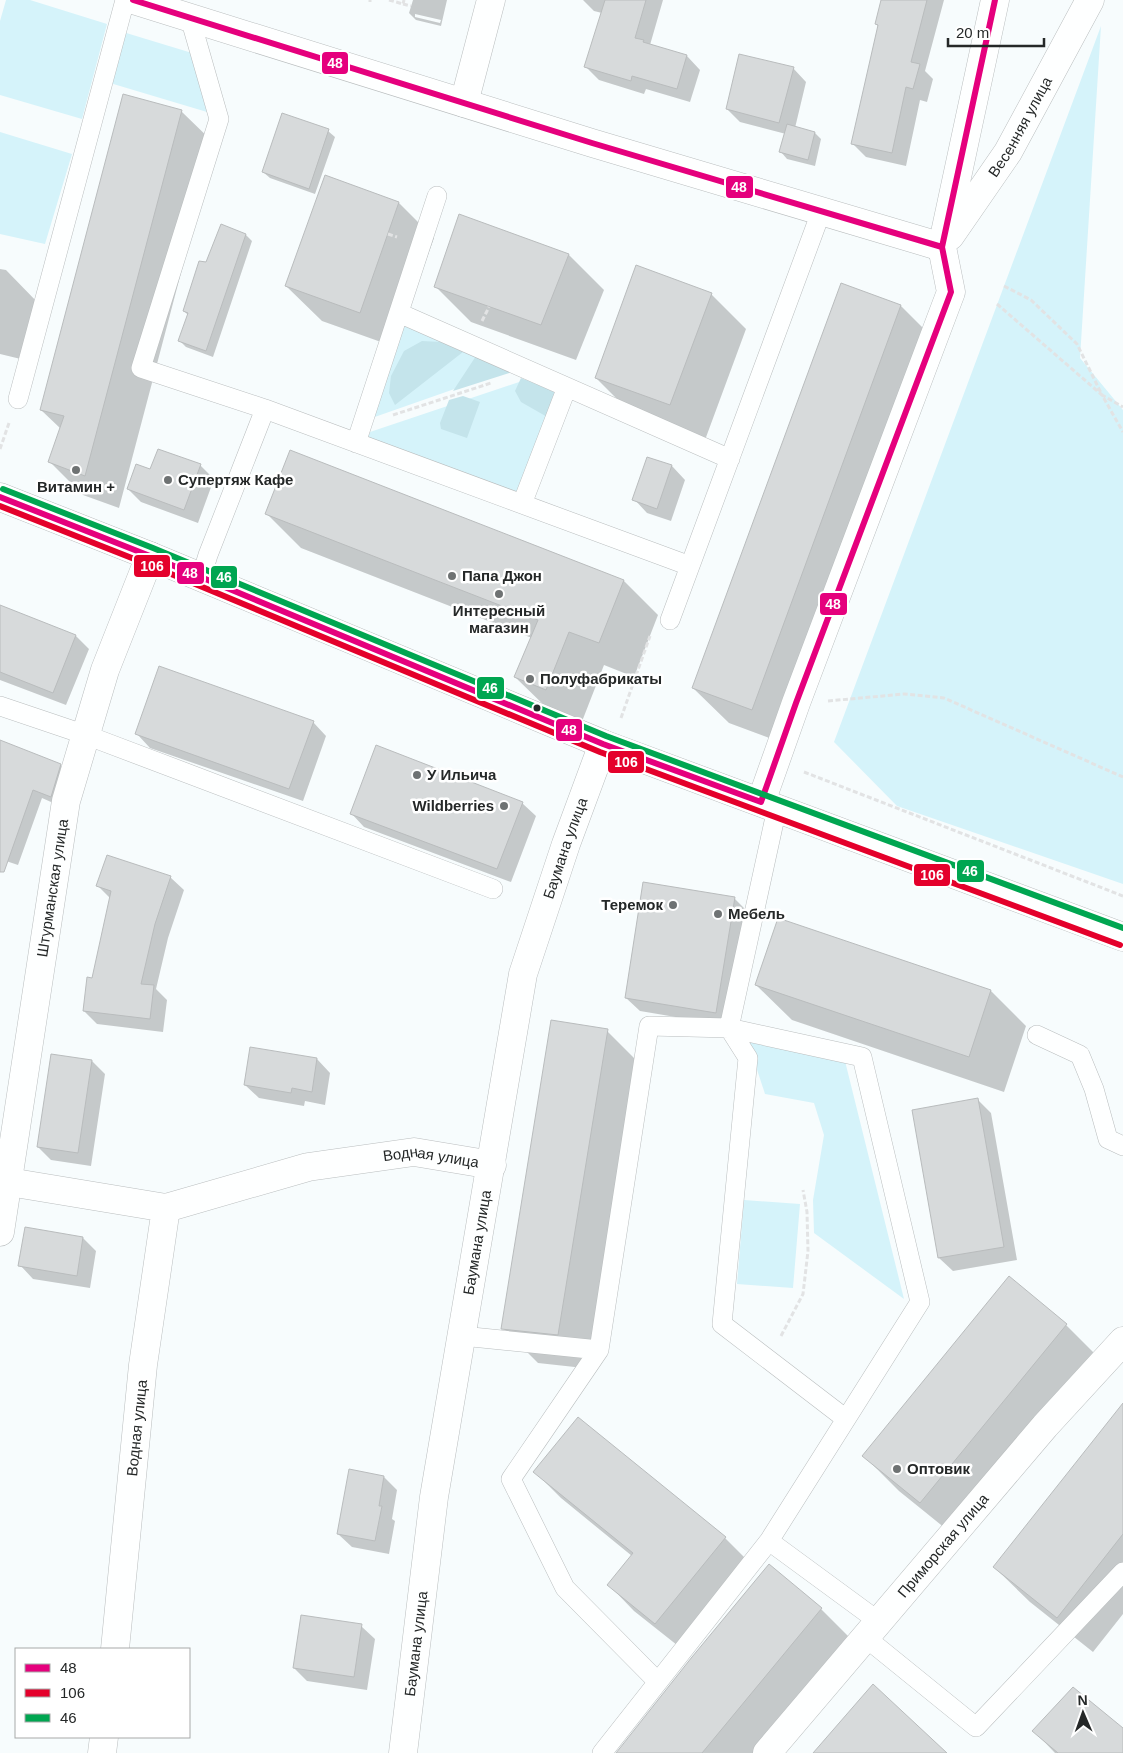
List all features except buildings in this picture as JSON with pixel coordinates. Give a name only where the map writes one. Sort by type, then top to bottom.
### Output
[{"type":"street","points":[[133,0],[821,212],[942,247]]},
{"type":"street","points":[[464,103],[491,0]]},
{"type":"street","points":[[769,805],[796,703],[951,292],[942,247],[995,0]]},
{"type":"street","name":"Весенняя улица","points":[[942,247],[1008,152],[1090,0]]},
{"type":"street","points":[[0,497],[150,556],[602,744],[1123,937]]},
{"type":"street","name":"Штурманская улица","points":[[0,1232],[66,801],[105,670],[150,556]]},
{"type":"street","name":"Баумана улица","points":[[403,1753],[434,1496],[492,1165],[523,974],[566,844],[602,744]]},
{"type":"street","name":"Водная улица","points":[[9,1182],[166,1208],[308,1167],[414,1152],[492,1165]]},
{"type":"street","name":"Водная улица","points":[[115,1648],[143,1365],[166,1208]]},
{"type":"street","name":"Приморская улица","points":[[768,1753],[871,1629],[1039,1433],[1123,1341]]},
{"type":"street","points":[[102,1753],[104,1738]]},
{"type":"lane","points":[[18,399],[125,0]]},
{"type":"lane","points":[[190,18],[219,119],[141,368],[265,409],[690,566]]},
{"type":"lane","points":[[356,443],[437,196]]},
{"type":"lane","points":[[670,620],[821,212]]},
{"type":"lane","points":[[399,313],[730,459]]},
{"type":"lane","points":[[522,504],[567,387]]},
{"type":"lane","points":[[202,578],[208,555],[265,409]]},
{"type":"lane","points":[[0,706],[86,735],[493,889]]},
{"type":"lane","points":[[769,805],[729,1028],[748,1058],[722,1324],[846,1419]]},
{"type":"lane","points":[[602,1753],[658,1682],[769,1541],[920,1302],[862,1057],[729,1028],[649,1026],[599,1350],[511,1479],[565,1588],[658,1682]]},
{"type":"lane","points":[[1037,1035],[1080,1056],[1094,1089],[1108,1139],[1123,1146]]},
{"type":"lane","points":[[462,1336],[599,1350]]},
{"type":"lane","points":[[769,1541],[871,1629],[976,1727],[1123,1572]]},
{"type":"path","points":[[389,0],[404,2],[411,6]]},
{"type":"path","points":[[1004,286],[1032,300],[1077,344],[1123,432]]},
{"type":"path","points":[[997,304],[1102,395],[1123,407]]},
{"type":"path","points":[[362,425],[530,370]]},
{"type":"path","points":[[619,723],[655,622],[670,620]]},
{"type":"path","points":[[796,703],[904,694],[944,698],[1123,777]]},
{"type":"path","points":[[799,770],[1123,896]]},
{"type":"path","points":[[765,1358],[784,1332],[803,1294],[808,1251],[807,1212],[803,1190]]},
{"type":"shaded area","points":[[6,0],[30,0],[107,24],[82,119],[0,95],[0,21]]},
{"type":"shaded area","points":[[1101,26],[1080,358],[1123,410],[1123,884],[897,806],[834,742]]},
{"type":"shaded area","points":[[123,32],[192,53],[207,112],[110,83]]},
{"type":"shaded area","points":[[0,132],[72,154],[45,244],[0,234]]},
{"type":"shaded area","points":[[401,318],[514,368],[369,419]]},
{"type":"shaded area","points":[[422,341],[441,342],[463,352],[395,405],[389,393],[391,376],[404,351]]},
{"type":"shaded area","points":[[476,356],[512,372],[453,391]]},
{"type":"shaded area","points":[[521,378],[559,394],[549,418],[521,402],[515,391]]},
{"type":"shaded area","points":[[531,378],[560,391],[519,495],[367,440],[370,432]]},
{"type":"shaded area","points":[[463,396],[480,402],[467,438],[441,429],[440,423],[449,400]]},
{"type":"shaded area","points":[[747,1039],[845,1061],[904,1299],[814,1233],[813,1200],[824,1135],[814,1103],[765,1094]]},
{"type":"shaded area","points":[[744,1200],[800,1204],[793,1288],[737,1284]]},
{"type":"transit line","name":"48","points":[[133,0],[592,143],[942,247]]},
{"type":"transit line","name":"48","points":[[761,802],[796,703],[951,292],[942,247],[995,0]]},
{"type":"transit line","name":"46","points":[[3,489],[153,548],[606,736],[1123,928]]},
{"type":"transit line","name":"48","points":[[0,497],[150,556],[603,744],[761,802]]},
{"type":"transit line","name":"106","points":[[0,506],[147,564],[600,752],[1120,945]]},
{"type":"place","name":"Витамин +","points":[[76,470]]},
{"type":"place","name":"Супертяж Кафе","points":[[168,480]]},
{"type":"place","name":"Папа Джон","points":[[452,576]]},
{"type":"place","name":"Интересный магазин","points":[[499,594]]},
{"type":"place","name":"Полуфабрикаты","points":[[530,679]]},
{"type":"place","name":"У Ильича","points":[[417,775]]},
{"type":"place","name":"Wildberries","points":[[504,806]]},
{"type":"place","name":"Теремок","points":[[673,905]]},
{"type":"place","name":"Мебель","points":[[718,914]]},
{"type":"place","name":"Оптовик","points":[[897,1469]]}]
